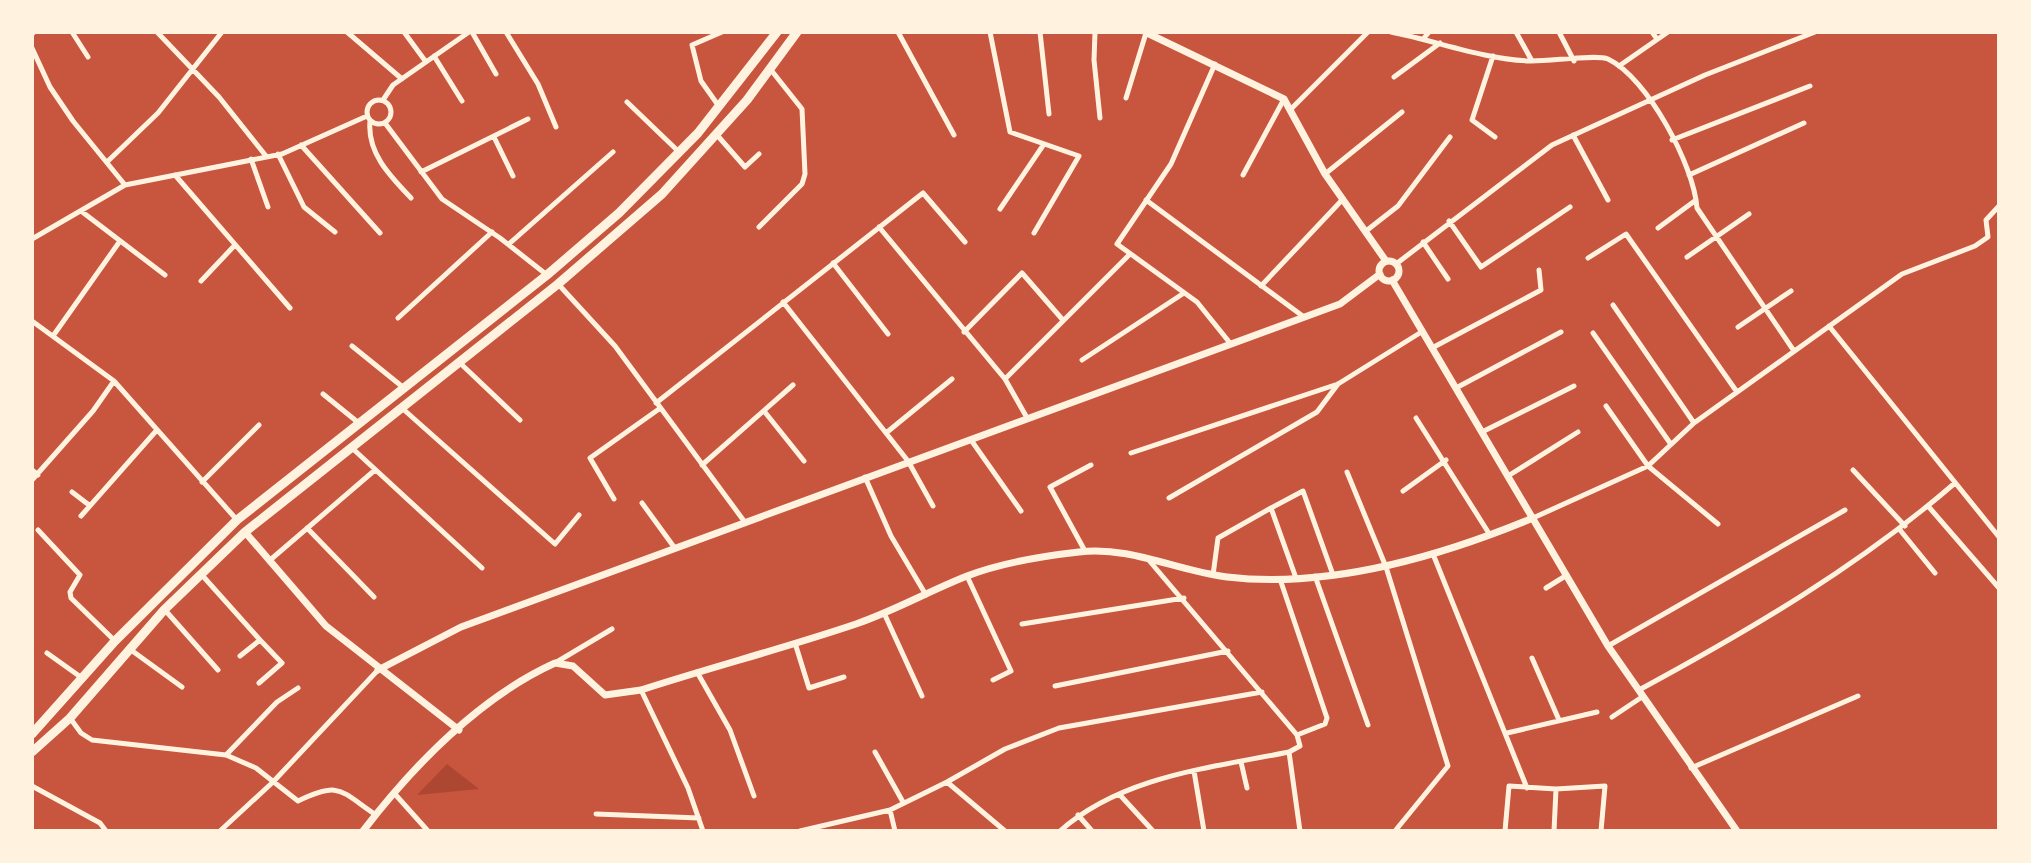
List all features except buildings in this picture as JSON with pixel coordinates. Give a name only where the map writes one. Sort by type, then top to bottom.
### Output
[{"type":"main road","points":[[32,734],[115,641],[237,520],[547,275],[619,213],[719,108],[777,32]]},
{"type":"main road","points":[[32,752],[70,718],[164,610],[245,532],[558,284],[662,194],[717,135],[797,32]]},
{"type":"main road","points":[[547,275],[558,284]]},
{"type":"main road","points":[[142,614],[152,623]]},
{"type":"street","points":[[72,32],[88,57]]},
{"type":"street","points":[[157,32],[267,156]]},
{"type":"street","points":[[108,161],[158,113],[222,32]]},
{"type":"street","points":[[347,32],[402,79]]},
{"type":"street","points":[[404,32],[426,62]]},
{"type":"street","points":[[411,198],[386,173],[369,137],[368,105],[383,100],[402,79],[470,32],[496,74]]},
{"type":"street","points":[[506,32],[538,84],[556,127]]},
{"type":"street","points":[[719,108],[701,81],[692,45],[710,34],[722,32]]},
{"type":"street","points":[[898,32],[954,135]]},
{"type":"street","points":[[990,32],[1010,132],[1079,156],[1034,233]]},
{"type":"street","points":[[1040,32],[1049,114]]},
{"type":"street","points":[[1095,32],[1094,60],[1100,118]]},
{"type":"street","points":[[1126,98],[1146,32],[1284,99],[1325,174],[1386,261],[1396,264]]},
{"type":"street","points":[[1291,109],[1368,32]]},
{"type":"street","points":[[1391,32],[1493,56],[1532,61],[1605,57],[1632,75],[1652,98],[1689,175],[1697,208],[1794,351]]},
{"type":"street","points":[[1424,38],[1429,32]]},
{"type":"street","points":[[1516,32],[1532,61]]},
{"type":"street","points":[[1559,32],[1574,61]]},
{"type":"street","points":[[1652,32],[1657,39]]},
{"type":"street","points":[[1619,66],[1668,32]]},
{"type":"street","points":[[1396,264],[1552,145],[1652,98],[1815,32]]},
{"type":"street","points":[[1394,77],[1440,43]]},
{"type":"street","points":[[32,48],[50,87],[73,121],[125,185]]},
{"type":"street","points":[[434,56],[462,101]]},
{"type":"street","points":[[1493,56],[1472,120],[1495,137]]},
{"type":"street","points":[[1215,64],[1171,164],[1117,244],[1197,302],[1230,343]]},
{"type":"street","points":[[759,227],[802,184],[805,174],[802,109],[770,69]]},
{"type":"street","points":[[1672,140],[1810,86]]},
{"type":"street","points":[[1243,175],[1284,99]]},
{"type":"street","points":[[383,100],[391,108],[385,123]]},
{"type":"street","points":[[627,102],[679,153]]},
{"type":"street","points":[[1325,174],[1402,112]]},
{"type":"street","points":[[32,239],[125,185],[278,154],[368,118],[385,123],[442,199],[509,244],[547,275]]},
{"type":"street","points":[[421,172],[528,119]]},
{"type":"street","points":[[1689,175],[1804,123]]},
{"type":"street","points":[[717,135],[745,167],[759,154]]},
{"type":"street","points":[[1573,135],[1608,200]]},
{"type":"street","points":[[494,137],[513,176]]},
{"type":"street","points":[[1366,231],[1398,206],[1450,137]]},
{"type":"street","points":[[1000,209],[1044,144]]},
{"type":"street","points":[[301,145],[380,233]]},
{"type":"street","points":[[509,244],[613,152]]},
{"type":"street","points":[[278,154],[304,207],[335,232]]},
{"type":"street","points":[[251,159],[268,207]]},
{"type":"street","points":[[175,175],[290,308]]},
{"type":"street","points":[[614,499],[590,458],[923,193],[965,242]]},
{"type":"street","points":[[1261,286],[1343,199]]},
{"type":"street","points":[[1146,200],[1304,317]]},
{"type":"street","points":[[1658,228],[1697,200]]},
{"type":"street","points":[[555,663],[573,666],[605,695],[641,690],[884,613],[967,576],[1085,551],[1109,549],[1144,555],[1213,575],[1281,582],[1332,572],[1386,567],[1490,535],[1648,466],[1694,423],[1902,274],[1975,246],[1988,237],[1986,220],[1999,206]]},
{"type":"street","points":[[1449,221],[1481,267],[1570,207]]},
{"type":"street","points":[[81,211],[165,275]]},
{"type":"street","points":[[1687,257],[1749,214]]},
{"type":"street","points":[[879,227],[1005,379],[1026,416]]},
{"type":"street","points":[[398,318],[492,232]]},
{"type":"street","points":[[1588,258],[1626,234],[1737,392]]},
{"type":"street","points":[[53,336],[120,241]]},
{"type":"street","points":[[1423,242],[1448,279]]},
{"type":"street","points":[[201,281],[235,245]]},
{"type":"street","points":[[1005,379],[1130,254]]},
{"type":"street","points":[[1380,274],[1379,268],[1386,261]]},
{"type":"street","points":[[833,263],[888,334]]},
{"type":"street","points":[[1392,280],[1398,273],[1396,264]]},
{"type":"street","points":[[1432,348],[1541,290],[1539,270]]},
{"type":"street","points":[[964,332],[1022,273],[1062,319]]},
{"type":"street","points":[[1380,274],[1392,280],[1608,646],[1737,831]]},
{"type":"street","points":[[220,831],[273,782],[378,670],[461,627],[1026,416],[1340,304],[1380,274]]},
{"type":"street","points":[[558,284],[615,346],[744,521]]},
{"type":"street","points":[[1738,327],[1791,291]]},
{"type":"street","points":[[1082,360],[1184,293]]},
{"type":"street","points":[[783,302],[908,461],[933,506]]},
{"type":"street","points":[[1613,305],[1694,423]]},
{"type":"street","points":[[32,321],[114,381],[237,520]]},
{"type":"street","points":[[1829,326],[1999,537]]},
{"type":"street","points":[[1131,453],[1338,384],[1423,331]]},
{"type":"street","points":[[1456,388],[1561,332]]},
{"type":"street","points":[[1593,333],[1671,443]]},
{"type":"street","points":[[352,346],[405,388]]},
{"type":"street","points":[[460,363],[520,420]]},
{"type":"street","points":[[886,433],[952,379]]},
{"type":"street","points":[[32,480],[93,411],[114,381]]},
{"type":"street","points":[[1169,498],[1317,412],[1338,384]]},
{"type":"street","points":[[702,465],[793,385]]},
{"type":"street","points":[[1482,432],[1574,386]]},
{"type":"street","points":[[323,394],[361,424]]},
{"type":"street","points":[[1606,406],[1648,466],[1718,524]]},
{"type":"street","points":[[402,408],[555,544],[579,515]]},
{"type":"street","points":[[764,411],[804,461]]},
{"type":"street","points":[[1416,418],[1446,460],[1490,535]]},
{"type":"street","points":[[202,482],[259,425]]},
{"type":"street","points":[[81,516],[156,431]]},
{"type":"street","points":[[1508,476],[1578,432]]},
{"type":"street","points":[[969,438],[1021,511]]},
{"type":"street","points":[[352,448],[482,568]]},
{"type":"street","points":[[1403,491],[1446,460]]},
{"type":"street","points":[[1085,551],[1050,487],[1091,465]]},
{"type":"street","points":[[32,470],[38,475]]},
{"type":"street","points":[[269,561],[375,470]]},
{"type":"street","points":[[1853,470],[1903,528],[1935,573]]},
{"type":"street","points":[[1347,472],[1386,567],[1448,766],[1395,831]]},
{"type":"street","points":[[865,477],[891,536],[927,596]]},
{"type":"street","points":[[1612,717],[1640,694],[1903,528],[1955,483]]},
{"type":"street","points":[[1213,575],[1218,538],[1303,491],[1332,572]]},
{"type":"street","points":[[72,492],[89,505]]},
{"type":"street","points":[[642,503],[674,547]]},
{"type":"street","points":[[1928,506],[1999,588]]},
{"type":"street","points":[[1271,508],[1296,578]]},
{"type":"street","points":[[1608,646],[1845,510]]},
{"type":"street","points":[[307,528],[374,597]]},
{"type":"street","points":[[38,530],[80,575],[70,592],[71,598],[115,641]]},
{"type":"street","points":[[245,532],[326,626],[378,670],[459,730]]},
{"type":"street","points":[[1433,553],[1527,788]]},
{"type":"street","points":[[1060,831],[1078,815],[1163,776],[1289,752],[1300,746],[1297,735],[1262,692],[1144,555]]},
{"type":"street","points":[[200,573],[282,663],[259,683]]},
{"type":"street","points":[[1315,575],[1368,725]]},
{"type":"street","points":[[1546,588],[1567,575]]},
{"type":"street","points":[[967,576],[1011,671],[993,680]]},
{"type":"street","points":[[1281,582],[1327,718],[1325,724],[1297,735]]},
{"type":"street","points":[[1022,624],[1184,598]]},
{"type":"street","points":[[164,610],[218,670]]},
{"type":"street","points":[[884,613],[922,696]]},
{"type":"street","points":[[363,831],[394,793],[502,692],[612,629]]},
{"type":"street","points":[[240,656],[260,640]]},
{"type":"street","points":[[795,643],[809,688],[844,677]]},
{"type":"street","points":[[129,648],[182,687]]},
{"type":"street","points":[[1055,686],[1228,651]]},
{"type":"street","points":[[47,653],[83,678]]},
{"type":"street","points":[[1532,658],[1559,720]]},
{"type":"street","points":[[697,672],[730,730],[754,796]]},
{"type":"street","points":[[226,755],[277,702],[298,688]]},
{"type":"street","points":[[641,690],[703,831]]},
{"type":"street","points":[[800,831],[890,810],[1005,749],[1059,728],[1262,692]]},
{"type":"street","points":[[1691,768],[1858,696]]},
{"type":"street","points":[[1507,733],[1597,712]]},
{"type":"street","points":[[70,718],[81,733],[107,744],[226,755],[256,768],[298,801],[324,789],[336,788],[376,815]]},
{"type":"street","points":[[875,752],[903,802]]},
{"type":"street","points":[[1289,752],[1300,831]]},
{"type":"street","points":[[1241,762],[1247,788]]},
{"type":"street","points":[[1194,771],[1204,831]]},
{"type":"street","points":[[947,782],[1005,831]]},
{"type":"street","points":[[32,786],[100,823],[106,831]]},
{"type":"street","points":[[1505,831],[1509,786],[1556,789],[1605,786],[1601,831]]},
{"type":"street","points":[[1554,831],[1556,789]]},
{"type":"street","points":[[394,793],[428,831]]},
{"type":"street","points":[[1120,795],[1153,831]]},
{"type":"street","points":[[890,810],[895,831]]},
{"type":"street","points":[[596,814],[699,818]]},
{"type":"street","points":[[1078,815],[1092,831]]},
{"type":"shaded area","points":[[447,764],[479,789],[417,795]]}]
